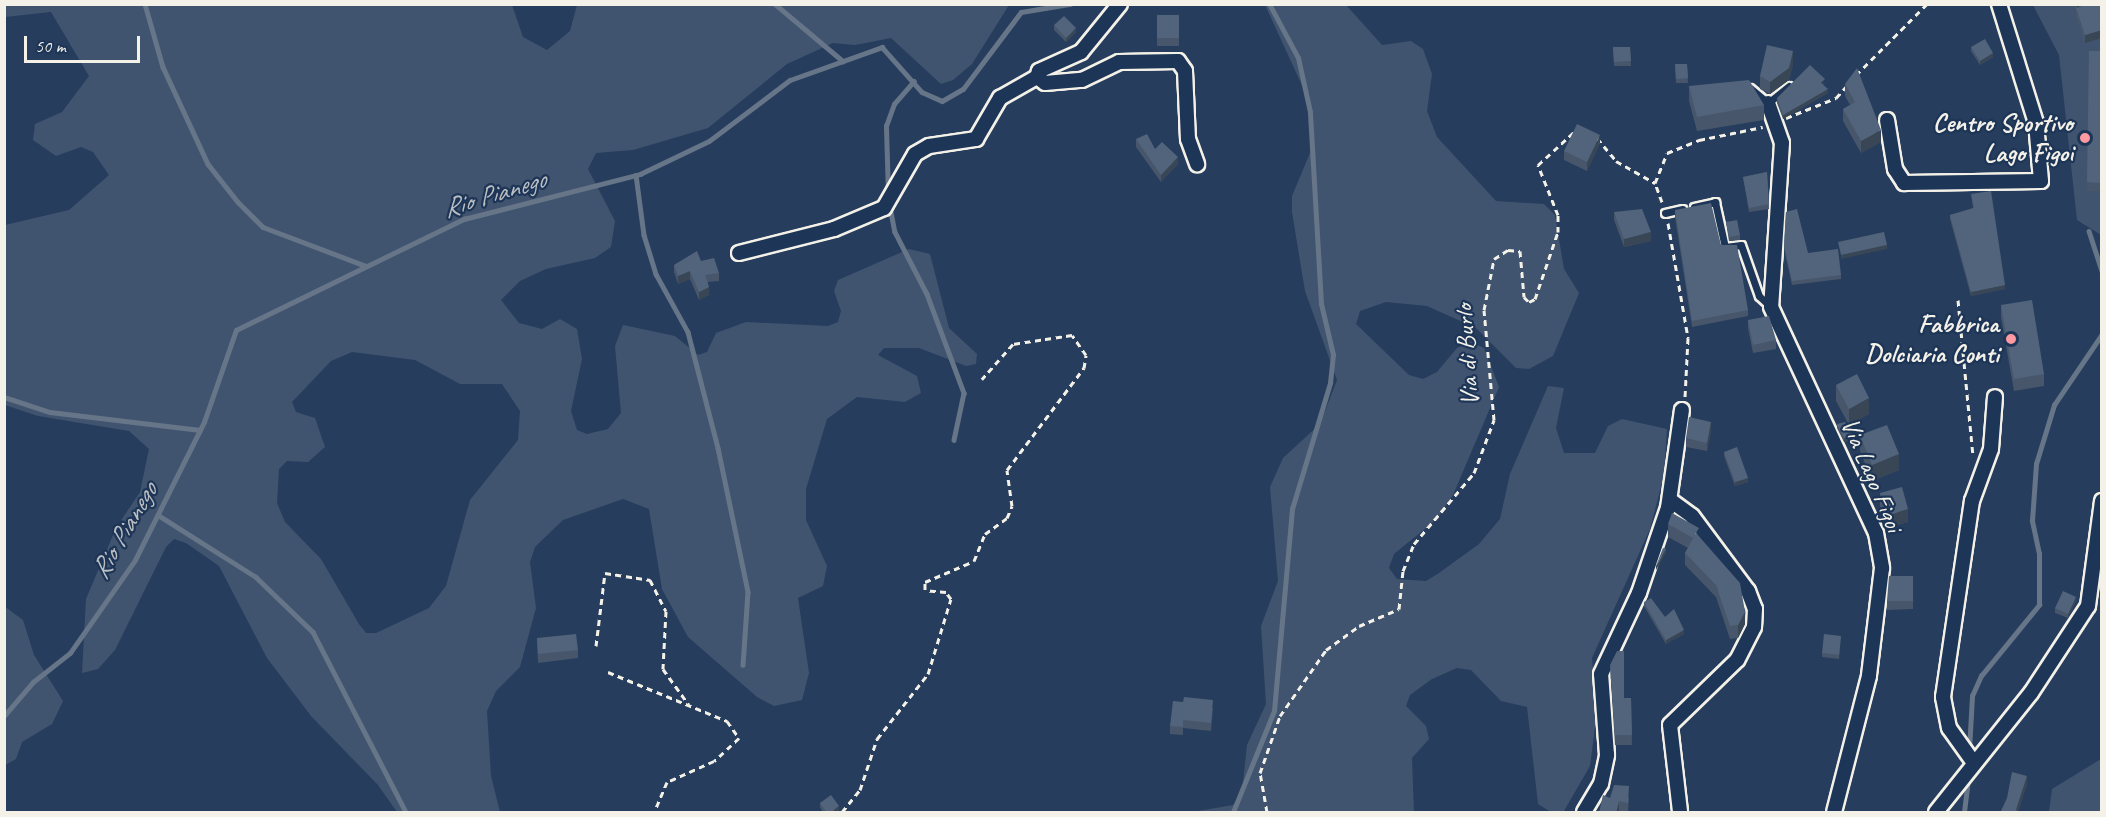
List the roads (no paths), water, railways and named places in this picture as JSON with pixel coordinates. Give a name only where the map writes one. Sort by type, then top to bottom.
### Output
[{"type":"street","points":[[739,253],[834,229],[884,208],[915,154],[929,146],[976,139],[1000,98],[1037,77],[1039,71],[1081,52],[1120,4]]},
{"type":"street","points":[[1887,120],[1895,169],[1910,185],[2041,181],[2036,123],[1999,4]]},
{"type":"street","points":[[1037,77],[1045,83],[1082,80],[1119,62],[1178,62],[1185,71],[1188,139],[1197,164]]},
{"type":"street","name":"Via Lago Figoi","points":[[1768,103],[1782,143],[1771,307],[1876,534],[1882,567],[1869,676],[1834,813]]},
{"type":"street","points":[[1974,763],[1949,728],[1943,697],[1972,501],[1990,449],[1995,397]]},
{"type":"street","points":[[1584,813],[1601,784],[1607,755],[1601,674],[1639,593],[1670,500],[1682,410]]},
{"type":"street","points":[[1670,500],[1692,516],[1748,591],[1755,609],[1754,627],[1737,660],[1670,725],[1680,813]]},
{"type":"street","points":[[1936,813],[2031,693],[2088,606],[2102,501]]},
{"type":"lane","points":[[1741,90],[1751,88],[1768,103],[1789,86]]},
{"type":"lane","name":"Via Lago Figoi","points":[[1665,213],[1715,202],[1725,248],[1741,245],[1759,296],[1771,307]]},
{"type":"waterway","points":[[145,4],[163,67],[208,164],[238,202],[263,227],[366,266]]},
{"type":"waterway","points":[[775,4],[843,61]]},
{"type":"waterway","name":"Rio Pianego","points":[[4,716],[33,682],[70,653],[135,560],[204,422],[236,330],[464,219],[640,174],[709,141],[790,80],[882,47],[922,92],[942,101],[963,89],[1021,12],[1070,4]]},
{"type":"waterway","points":[[1233,812],[1274,711],[1292,509],[1330,383],[1333,355],[1321,304],[1310,112],[1298,58],[1269,4]]},
{"type":"waterway","points":[[888,195],[886,126],[894,104],[914,81]]},
{"type":"waterway","points":[[636,175],[644,235],[656,274],[688,332],[718,448],[748,592],[743,665]]},
{"type":"waterway","points":[[890,207],[895,232],[927,294],[964,393],[954,440]]},
{"type":"waterway","points":[[2089,231],[2102,271]]},
{"type":"waterway","points":[[1969,750],[1972,696],[1981,676],[2039,605],[2039,554],[2032,521],[2036,464],[2054,405],[2102,334]]},
{"type":"waterway","points":[[4,397],[50,412],[200,430]]},
{"type":"waterway","points":[[158,515],[256,577],[313,632],[406,812]]},
{"type":"waterway","points":[[1964,812],[1968,780]]},
{"type":"place","name":"Centro Sportivo Lago Figoi","points":[[2085,138]]},
{"type":"place","name":"Fabbrica Dolciaria Conti","points":[[2011,339]]}]
